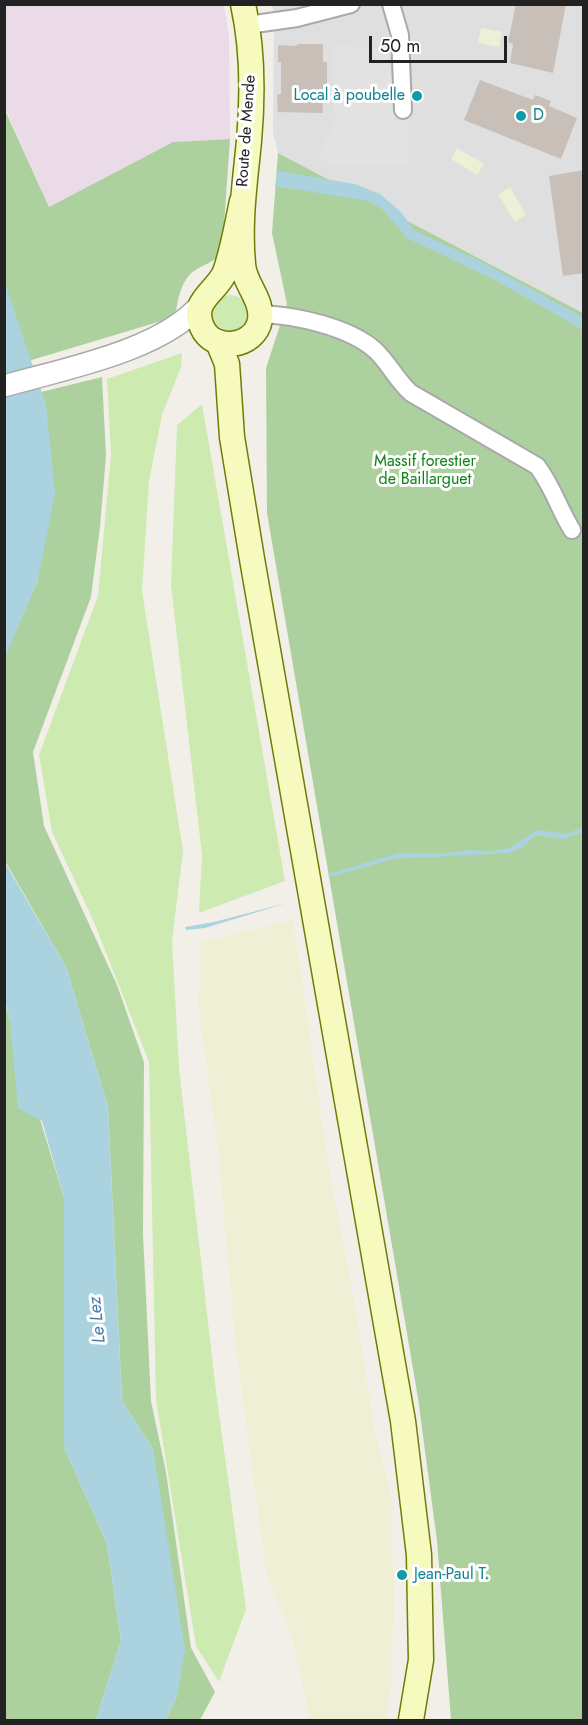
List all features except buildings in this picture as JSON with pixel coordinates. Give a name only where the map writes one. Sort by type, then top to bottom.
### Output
[{"type":"main road","name":"Route de Mende","points":[[207,296],[224,274],[242,201],[252,89],[246,15]]},
{"type":"main road","name":"Route de Mende","points":[[242,201],[243,267],[258,306]]},
{"type":"main road","points":[[207,296],[200,324],[211,337],[227,364],[232,437],[246,525],[404,1421],[419,1555],[421,1660],[411,1720]]},
{"type":"main road","points":[[211,337],[234,344],[249,338],[256,331],[258,306]]},
{"type":"main road","points":[[246,525],[241,451],[242,363],[249,338]]},
{"type":"street","name":"Route de Mende","points":[[246,15],[297,18],[351,4]]},
{"type":"street","points":[[391,4],[400,35],[403,110]]},
{"type":"street","name":"Route de Mende","points":[[4,386],[132,348],[189,318],[207,296]]},
{"type":"street","points":[[258,306],[278,314],[314,322],[365,342],[377,351],[401,384],[411,393],[537,466],[548,479],[562,514],[572,531]]},
{"type":"street","name":"Route de Mende","points":[[164,333],[185,330],[211,337]]},
{"type":"shaded area","points":[[4,5],[224,5],[229,36],[230,139],[173,142],[49,207],[5,108]]},
{"type":"shaded area","points":[[271,5],[583,5],[583,313],[278,153],[273,133],[274,12]]},
{"type":"shaded area","points":[[332,46],[388,48],[394,120],[408,121],[408,166],[331,165],[319,155],[335,123]]},
{"type":"green space","points":[[481,28],[502,32],[499,47],[478,43]]},
{"type":"green space","points":[[4,108],[49,207],[173,142],[230,139],[222,254],[191,273],[187,278],[181,290],[175,317],[5,368]]},
{"type":"green space","points":[[457,148],[484,164],[477,175],[451,159]]},
{"type":"green space","name":"Massif forestier de Baillarguet","points":[[278,153],[583,313],[583,1720],[451,1720],[437,1541],[418,1398],[267,513],[266,368],[287,304],[272,233]]},
{"type":"green space","points":[[510,187],[526,215],[515,222],[498,195]]},
{"type":"green space","points":[[230,295],[243,300],[248,313],[243,326],[230,331],[217,326],[212,313],[217,300]]},
{"type":"green space","points":[[182,353],[181,367],[162,415],[149,481],[142,591],[183,851],[172,941],[179,1068],[216,1392],[246,1609],[219,1682],[196,1646],[156,1400],[149,1062],[94,922],[52,832],[39,755],[98,596],[111,455],[107,379]]},
{"type":"green space","points":[[102,377],[106,456],[91,597],[33,752],[44,826],[117,985],[144,1062],[143,1234],[151,1401],[166,1472],[191,1648],[215,1692],[200,1720],[166,1720],[177,1696],[153,1449],[122,1401],[108,1107],[66,967],[5,861],[4,657],[38,580],[46,405],[41,392]]},
{"type":"green space","points":[[202,404],[285,881],[199,913],[202,855],[171,585],[177,425]]},
{"type":"green space","points":[[293,919],[327,1156],[354,1300],[376,1437],[391,1497],[394,1602],[391,1684],[386,1720],[310,1720],[293,1641],[266,1572],[235,1341],[218,1148],[198,1006],[201,942]]},
{"type":"green space","points":[[4,1001],[64,1198],[64,1447],[107,1544],[121,1641],[96,1720],[5,1720]]},
{"type":"water","points":[[278,171],[355,184],[380,194],[401,212],[415,231],[480,261],[575,313],[583,318],[583,330],[495,280],[407,238],[382,209],[368,201],[275,186]]},
{"type":"water","points":[[4,280],[46,405],[55,493],[38,580],[5,657]]},
{"type":"water","points":[[583,827],[583,832],[564,839],[536,835],[522,848],[509,853],[393,859],[330,877],[328,874],[399,853],[492,851],[509,848],[537,830],[567,834]]},
{"type":"water","name":"Le Lez","points":[[4,861],[66,967],[108,1107],[122,1401],[153,1449],[185,1650],[177,1696],[166,1720],[96,1720],[121,1641],[107,1544],[64,1447],[64,1198],[42,1121],[18,1108],[10,1022],[5,1001]]},
{"type":"water","points":[[287,903],[205,928],[186,930],[185,927],[214,922]]},
{"type":"place","name":"Local à poubelle","points":[[417,96]]},
{"type":"place","name":"D","points":[[521,116]]},
{"type":"place","name":"Jean-Paul T.","points":[[402,1575]]}]
